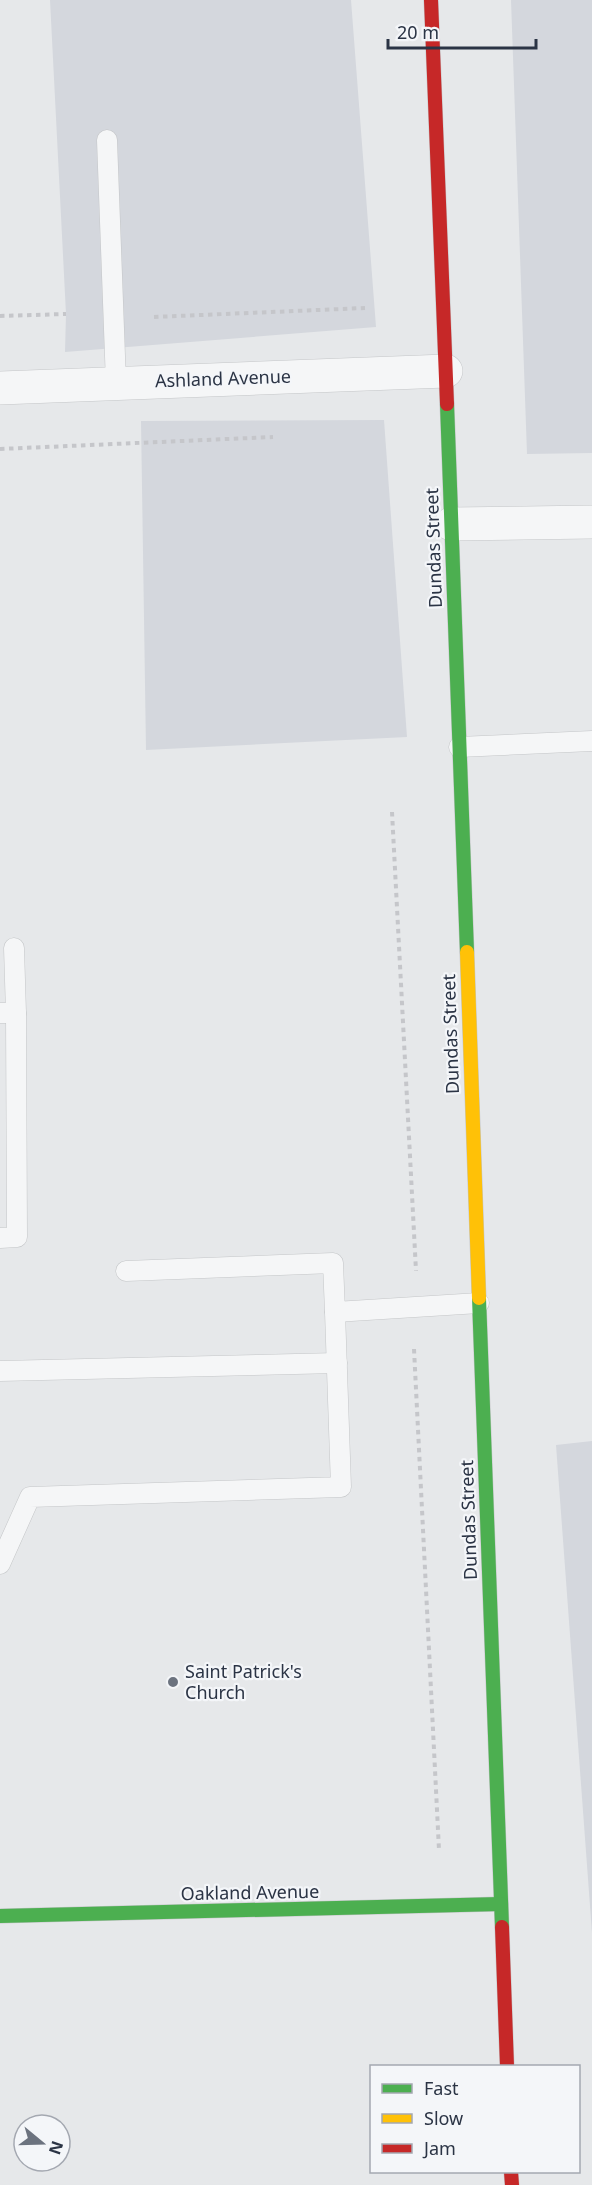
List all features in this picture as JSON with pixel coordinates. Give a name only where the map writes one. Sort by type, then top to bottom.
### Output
[{"type":"main road","name":"Dundas Street","points":[[431,0],[507,2065]]},
{"type":"main road","name":"Oakland Avenue","points":[[0,1916],[501,1904]]},
{"type":"street","name":"Ashland Avenue","points":[[0,388],[446,370]]},
{"type":"street","points":[[451,524],[592,522]]},
{"type":"lane","points":[[107,140],[116,383]]},
{"type":"lane","points":[[459,747],[592,741]]},
{"type":"lane","points":[[0,1238],[17,1237],[8,1013],[14,948]]},
{"type":"lane","points":[[0,1564],[30,1497],[341,1487],[333,1263],[126,1271]]},
{"type":"lane","points":[[335,1312],[479,1303]]},
{"type":"lane","points":[[0,1371],[338,1363]]},
{"type":"path","points":[[154,317],[365,308]]},
{"type":"path","points":[[0,316],[66,314]]},
{"type":"path","points":[[0,449],[273,437]]},
{"type":"path","points":[[392,812],[416,1281]]},
{"type":"path","points":[[414,1349],[439,1850]]},
{"type":"shaded area","points":[[50,0],[351,0],[376,327],[65,352],[66,314]]},
{"type":"shaded area","points":[[511,0],[592,0],[592,453],[527,454]]},
{"type":"shaded area","points":[[384,420],[407,737],[146,750],[141,421]]},
{"type":"shaded area","points":[[592,1441],[592,1933],[556,1445]]},
{"type":"traffic: fast","points":[[447,404],[467,952]]},
{"type":"traffic: fast","points":[[479,1298],[502,1927]]},
{"type":"traffic: fast","points":[[0,1916],[501,1904]]},
{"type":"traffic: slow","points":[[467,952],[479,1298]]},
{"type":"traffic: jam","points":[[431,0],[447,404]]},
{"type":"traffic: jam","points":[[502,1927],[507,2065]]},
{"type":"traffic: jam","points":[[511,2173],[512,2185]]},
{"type":"place","name":"Saint Patrick's Church","points":[[173,1682]]}]
